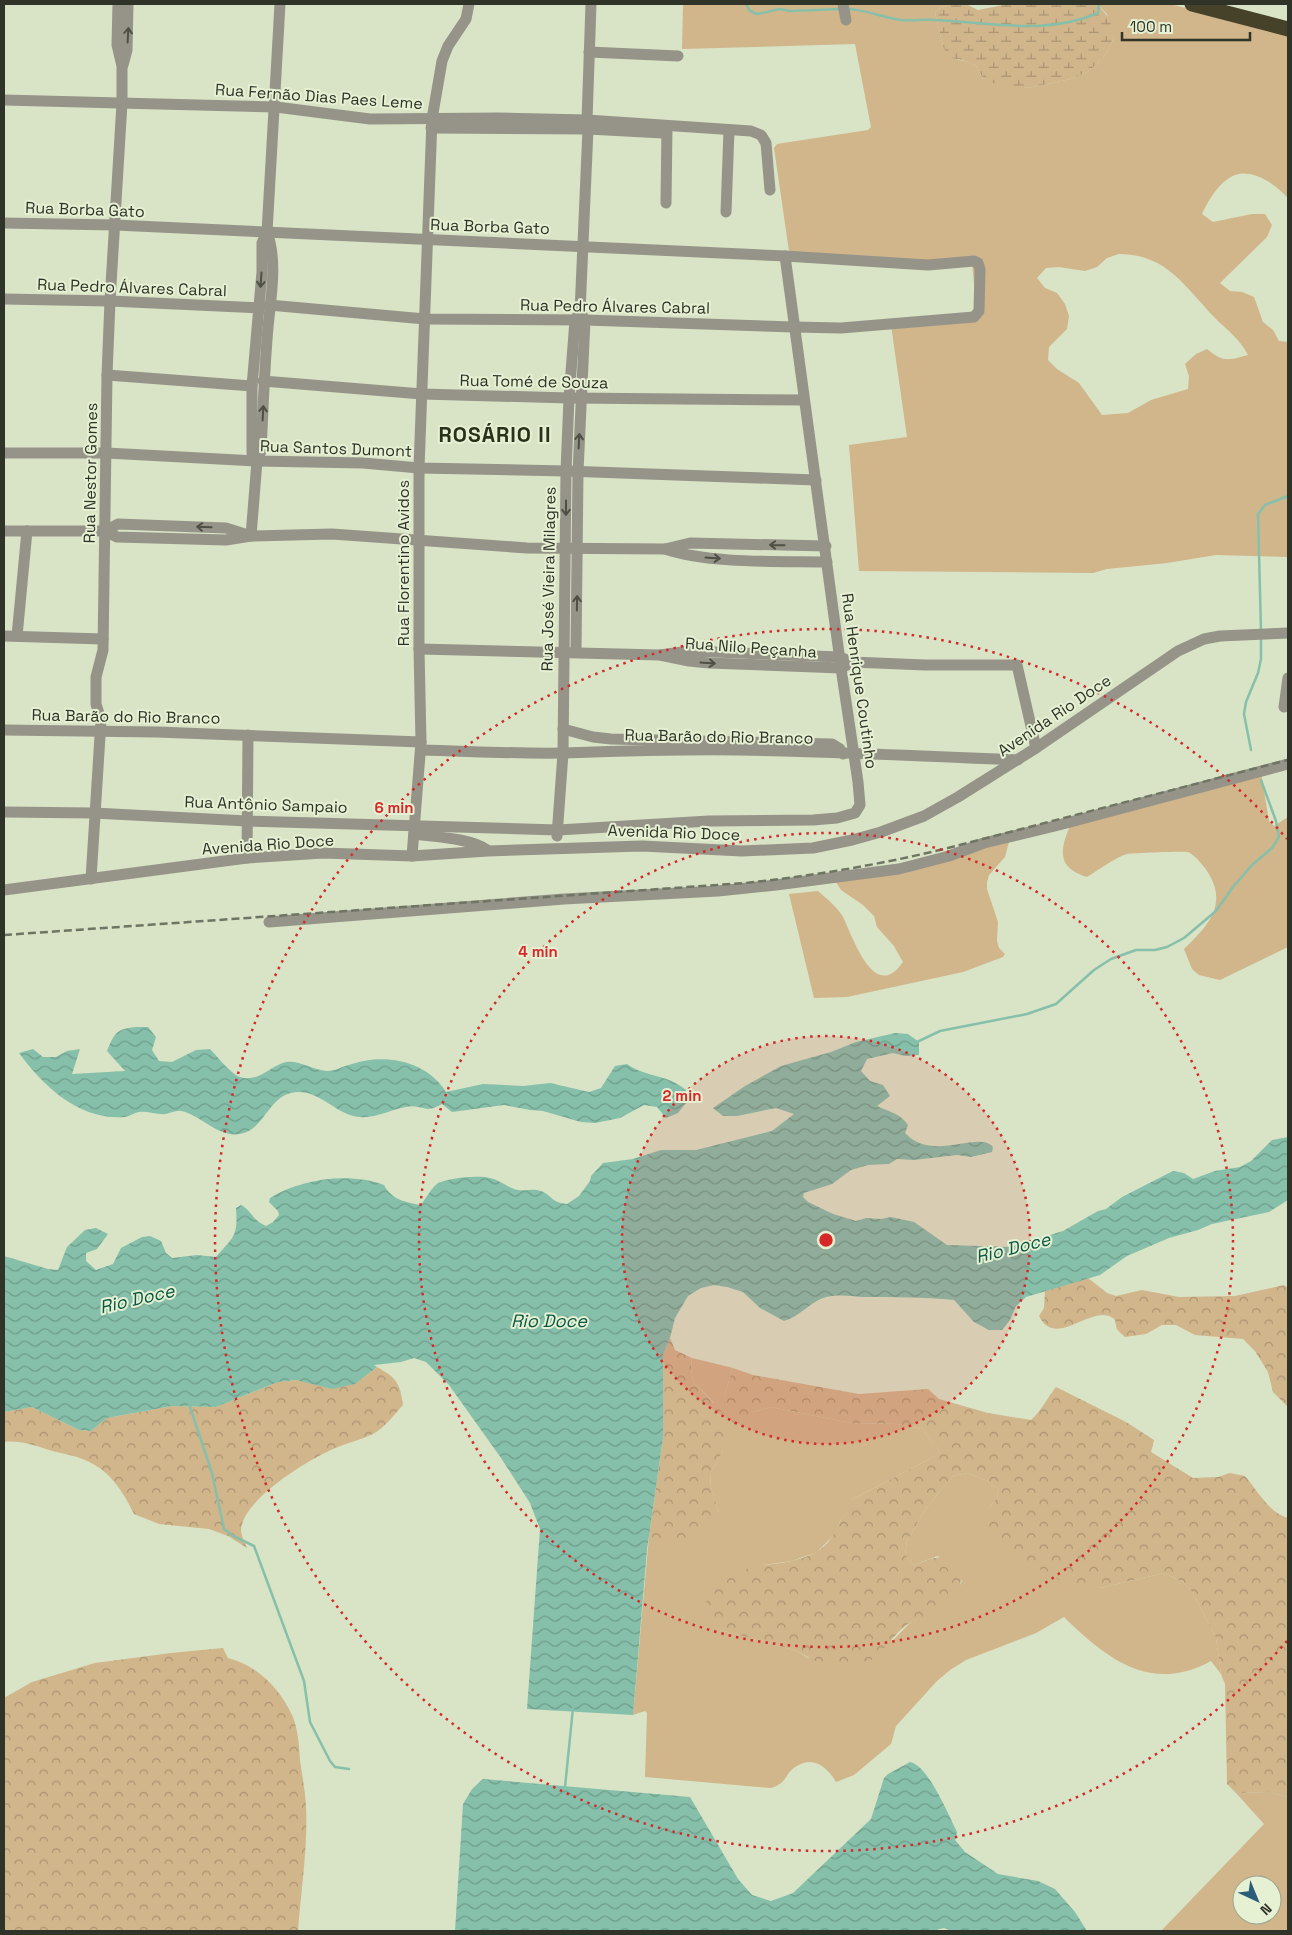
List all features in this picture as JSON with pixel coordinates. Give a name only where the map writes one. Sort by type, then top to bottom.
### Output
[{"type":"highway","points":[[1192,4],[1288,29]]},
{"type":"street","name":"Rua Nestor Gomes","points":[[91,880],[101,720],[96,704],[96,677],[102,658],[103,639],[107,375],[122,103],[122,66],[117,45],[118,4]]},
{"type":"street","name":"Rua Nestor Gomes","points":[[122,66],[127,50],[128,4]]},
{"type":"street","points":[[257,461],[252,453],[252,386],[264,306],[272,271],[271,243],[267,232],[276,108],[280,4]]},
{"type":"street","name":"Rua Florentino Avidos","points":[[412,856],[421,746],[419,468],[426,240],[432,123],[442,61],[448,46],[466,19],[470,4]]},
{"type":"street","name":"Rua José Vieira Milagres","points":[[556,848],[563,753],[566,548],[572,471],[569,398],[580,317],[591,4]]},
{"type":"street","points":[[843,4],[846,20]]},
{"type":"street","points":[[588,52],[678,56]]},
{"type":"street","name":"Rua Fernão Dias Paes Leme","points":[[4,100],[276,108],[370,119],[432,123],[499,118],[667,130],[752,131],[761,135],[766,143],[770,190]]},
{"type":"street","points":[[666,203],[667,130]]},
{"type":"street","points":[[726,212],[729,130]]},
{"type":"street","name":"Rua Borba Gato","points":[[4,223],[115,225],[785,256],[928,265],[974,261],[978,263],[980,269],[979,311],[974,317],[960,320]]},
{"type":"street","name":"Rua Henrique Coutinho","points":[[558,830],[709,821],[813,820],[855,813],[860,805],[848,753],[841,663],[785,256]]},
{"type":"street","name":"Rua Pedro Álvares Cabral","points":[[4,300],[264,306],[424,319],[580,317],[841,328],[960,320]]},
{"type":"street","points":[[251,536],[257,461],[260,452],[264,382],[264,306]]},
{"type":"street","points":[[576,652],[578,547],[572,471],[581,398],[580,317]]},
{"type":"street","points":[[107,375],[252,386]]},
{"type":"street","name":"Rua Tomé de Souza","points":[[264,382],[422,394],[569,398],[804,400]]},
{"type":"street","name":"Rua Santos Dumont","points":[[4,453],[107,454],[257,461],[363,463],[419,468],[572,471],[816,480]]},
{"type":"street","points":[[4,530],[105,531],[118,524],[216,527],[226,528],[251,536],[332,534],[480,546],[665,548],[690,543],[826,546]]},
{"type":"street","points":[[17,636],[27,531]]},
{"type":"street","points":[[665,548],[679,553],[710,558],[827,562]]},
{"type":"street","name":"Avenida Rio Doce","points":[[4,890],[248,858],[323,854],[412,856],[556,848],[642,846],[742,851],[813,848],[881,832],[924,816],[1018,760],[1178,651],[1204,639],[1220,636],[1288,633]]},
{"type":"street","points":[[4,636],[103,639]]},
{"type":"street","name":"Rua Nilo Peçanha","points":[[419,648],[660,655],[709,663],[841,663]]},
{"type":"street","points":[[841,663],[1017,665],[1036,748]]},
{"type":"street","points":[[1284,706],[1288,678]]},
{"type":"street","points":[[563,729],[611,739],[832,744],[848,753]]},
{"type":"street","name":"Rua Barão do Rio Branco","points":[[4,730],[248,735],[563,753],[598,750],[737,750],[1018,760]]},
{"type":"street","points":[[248,735],[248,858]]},
{"type":"street","points":[[269,922],[555,899],[718,890],[776,885],[899,868],[949,856],[984,843],[1288,764]]},
{"type":"street","name":"Rua Antônio Sampaio","points":[[4,812],[94,812],[414,829],[558,830]]},
{"type":"street","points":[[414,829],[472,843],[488,851]]},
{"type":"green space","points":[[683,4],[950,4],[940,8],[935,13],[943,46],[958,60],[966,61],[976,66],[983,79],[1028,88],[1071,79],[1087,72],[1108,51],[1114,37],[1107,14],[1097,4],[1170,4],[1288,34],[1288,198],[1272,184],[1260,177],[1239,174],[1227,179],[1222,184],[1208,202],[1202,214],[1213,222],[1252,214],[1265,214],[1272,225],[1267,237],[1220,283],[1230,291],[1242,292],[1254,297],[1263,322],[1273,330],[1279,341],[1288,342],[1288,557],[1216,555],[1167,563],[1107,569],[1093,573],[859,571],[849,445],[907,437],[891,325],[977,315],[972,263],[790,258],[774,148],[777,144],[868,130],[871,127],[855,44],[682,49]],"holes":[[[1119,254],[1136,255],[1163,266],[1174,274],[1237,339],[1248,355],[1227,359],[1218,357],[1207,349],[1196,354],[1185,364],[1189,376],[1188,389],[1151,400],[1128,413],[1102,415],[1079,383],[1057,369],[1048,360],[1049,347],[1067,329],[1069,316],[1065,304],[1057,293],[1045,288],[1037,278],[1046,268],[1059,267],[1085,271],[1097,267],[1107,258]]]},
{"type":"green space","points":[[950,4],[966,4],[978,10],[1008,4],[1097,4],[1110,19],[1114,37],[1108,51],[1096,65],[1087,72],[1071,79],[1028,88],[985,82],[976,66],[966,61],[952,58],[943,46],[935,13],[940,8]]},
{"type":"green space","points":[[1261,772],[1269,821],[1274,826],[1288,817],[1288,947],[1220,980],[1199,975],[1192,969],[1184,949],[1208,923],[1216,904],[1213,883],[1199,860],[1193,855],[1188,852],[1127,854],[1087,877],[1076,873],[1065,862],[1063,848],[1072,821]]},
{"type":"green space","points":[[1010,838],[1005,857],[989,875],[987,882],[987,889],[998,922],[997,941],[999,948],[1005,954],[1003,957],[963,972],[847,997],[814,998],[789,894],[818,891],[832,903],[841,913],[866,963],[883,976],[893,973],[903,962],[894,946],[877,927],[874,916],[863,905],[841,890],[834,879]]},
{"type":"green space","points":[[1088,1278],[1107,1293],[1116,1296],[1142,1290],[1179,1297],[1235,1296],[1284,1285],[1288,1288],[1288,1407],[1273,1392],[1268,1372],[1255,1351],[1243,1339],[1195,1335],[1176,1325],[1162,1325],[1146,1334],[1125,1337],[1117,1329],[1114,1319],[1104,1315],[1095,1316],[1064,1328],[1055,1329],[1046,1325],[1039,1316],[1044,1308],[1045,1291]]},
{"type":"green space","points":[[670,1338],[675,1350],[692,1358],[691,1370],[694,1383],[722,1412],[724,1425],[723,1451],[710,1474],[711,1487],[719,1513],[714,1525],[677,1544],[649,1536],[663,1438],[663,1355]]},
{"type":"green space","points":[[692,1358],[733,1368],[724,1396],[753,1412],[771,1407],[851,1423],[898,1424],[922,1429],[941,1453],[853,1499],[840,1521],[836,1533],[817,1552],[792,1561],[763,1565],[720,1630],[797,1651],[808,1658],[893,1640],[912,1621],[924,1617],[946,1603],[956,1593],[962,1581],[938,1556],[913,1565],[905,1554],[907,1541],[927,1507],[953,1476],[968,1473],[989,1482],[999,1489],[997,1498],[989,1508],[1100,1588],[1164,1573],[1183,1582],[1193,1593],[1216,1638],[1221,1674],[1211,1661],[1189,1670],[1169,1674],[1149,1673],[1131,1667],[1097,1646],[1064,1617],[1036,1633],[966,1660],[950,1670],[937,1681],[896,1726],[891,1744],[854,1775],[836,1782],[825,1768],[809,1762],[797,1766],[780,1784],[770,1788],[645,1777],[647,1713],[645,1711],[633,1715],[649,1536],[719,1513],[711,1487],[710,1474],[723,1451],[713,1402],[694,1383],[691,1370]]},
{"type":"green space","points":[[377,1367],[389,1374],[399,1386],[403,1405],[373,1434],[322,1454],[293,1471],[264,1494],[245,1518],[241,1530],[247,1548],[228,1536],[209,1529],[159,1524],[134,1514],[122,1492],[112,1479],[100,1468],[88,1461],[26,1443],[4,1442],[4,1412],[32,1407],[79,1430],[91,1431],[107,1418],[172,1406],[216,1407],[278,1382],[296,1380],[355,1384]]},
{"type":"green space","points":[[733,1368],[753,1375],[859,1394],[928,1389],[939,1399],[988,1413],[1031,1420],[1056,1387],[1126,1422],[1154,1440],[1151,1452],[1193,1478],[1218,1477],[1230,1473],[1245,1476],[1269,1506],[1288,1518],[1288,1797],[1269,1792],[1236,1793],[1227,1784],[1225,1684],[1221,1674],[1216,1638],[1193,1593],[1183,1582],[1164,1573],[1100,1588],[1072,1587],[1010,1553],[995,1538],[988,1526],[989,1508],[997,1498],[999,1489],[989,1482],[968,1473],[953,1476],[927,1507],[907,1541],[905,1554],[913,1565],[938,1558],[954,1562],[961,1568],[961,1581],[958,1591],[950,1601],[938,1610],[913,1621],[903,1628],[867,1663],[847,1669],[834,1668],[797,1651],[720,1630],[702,1610],[713,1593],[727,1579],[744,1570],[804,1558],[816,1552],[829,1541],[853,1499],[941,1453],[922,1429],[898,1424],[851,1423],[771,1407],[753,1412],[748,1430],[736,1429],[729,1415],[724,1396]]},
{"type":"green space","points":[[223,1648],[228,1658],[249,1666],[274,1687],[287,1705],[296,1725],[306,1805],[305,1853],[298,1931],[4,1931],[4,1698],[32,1682],[95,1663]]},
{"type":"green space","points":[[1269,1792],[1288,1797],[1288,1931],[1161,1931],[1264,1824],[1236,1793]]},
{"type":"water","points":[[135,1027],[148,1027],[156,1037],[152,1050],[159,1061],[172,1062],[196,1050],[210,1049],[233,1073],[246,1078],[258,1076],[286,1062],[296,1062],[327,1071],[378,1059],[404,1062],[417,1067],[438,1081],[446,1092],[483,1084],[523,1086],[550,1083],[589,1092],[601,1088],[615,1066],[627,1064],[642,1072],[671,1081],[686,1090],[686,1103],[678,1113],[666,1118],[657,1107],[644,1105],[620,1118],[595,1123],[581,1122],[543,1111],[504,1105],[452,1112],[442,1104],[430,1109],[409,1106],[379,1115],[357,1117],[313,1095],[299,1092],[280,1098],[256,1126],[249,1131],[232,1134],[217,1130],[196,1117],[181,1111],[166,1114],[139,1112],[125,1117],[109,1117],[93,1113],[64,1099],[51,1089],[19,1053],[33,1049],[43,1057],[56,1057],[67,1051],[80,1049],[72,1074],[125,1071],[107,1051],[116,1033]]},
{"type":"water","name":"Rio Doce","points":[[895,1033],[908,1034],[919,1042],[919,1055],[905,1056],[893,1053],[867,1059],[861,1071],[870,1081],[883,1085],[890,1096],[877,1106],[894,1113],[905,1121],[908,1125],[905,1133],[916,1142],[941,1146],[976,1142],[986,1143],[993,1147],[992,1152],[971,1157],[957,1155],[914,1160],[897,1159],[889,1164],[868,1165],[851,1170],[832,1184],[804,1193],[803,1197],[808,1202],[833,1214],[856,1221],[866,1218],[881,1219],[891,1217],[914,1222],[947,1245],[1011,1247],[1063,1231],[1098,1211],[1106,1209],[1122,1197],[1173,1171],[1184,1173],[1193,1179],[1215,1171],[1240,1167],[1251,1161],[1272,1140],[1288,1137],[1288,1200],[1269,1212],[1212,1224],[1169,1238],[1127,1256],[1100,1275],[1026,1297],[1016,1306],[1010,1320],[1002,1330],[989,1330],[974,1322],[954,1300],[832,1296],[818,1300],[784,1321],[760,1308],[743,1292],[727,1287],[714,1285],[701,1288],[688,1296],[675,1318],[663,1355],[663,1438],[647,1550],[633,1715],[527,1709],[540,1529],[530,1503],[501,1458],[449,1385],[426,1362],[414,1358],[401,1362],[374,1365],[377,1367],[355,1384],[332,1389],[296,1380],[278,1382],[216,1407],[172,1406],[107,1418],[91,1431],[79,1430],[32,1407],[4,1412],[4,1256],[48,1269],[58,1270],[67,1247],[85,1230],[96,1228],[108,1234],[97,1249],[86,1253],[86,1261],[96,1270],[113,1264],[121,1248],[142,1237],[150,1236],[161,1241],[166,1253],[172,1258],[197,1255],[216,1257],[227,1245],[235,1231],[236,1208],[241,1205],[266,1226],[279,1215],[278,1211],[269,1202],[270,1198],[282,1191],[310,1182],[341,1178],[370,1181],[384,1185],[391,1194],[400,1200],[421,1205],[432,1189],[441,1182],[478,1177],[494,1179],[518,1190],[541,1191],[557,1202],[567,1204],[579,1196],[590,1181],[591,1176],[603,1163],[633,1159],[661,1150],[696,1150],[772,1131],[794,1114],[776,1108],[737,1116],[723,1116],[713,1108],[745,1086],[781,1066],[831,1052],[856,1042]]},
{"type":"water","points":[[910,1762],[917,1765],[931,1781],[957,1832],[955,1840],[965,1852],[998,1874],[1038,1881],[1055,1889],[1075,1912],[1087,1931],[952,1931],[944,1928],[932,1931],[455,1931],[463,1804],[472,1789],[483,1779],[690,1797],[738,1879],[752,1895],[771,1901],[793,1893],[871,1819],[884,1778]]},
{"type":"waterway","points":[[746,4],[750,11],[757,14],[780,9],[790,11],[841,9]]},
{"type":"waterway","points":[[846,9],[859,10],[900,20],[1037,26],[1078,20],[1098,13],[1099,4]]},
{"type":"waterway","points":[[1261,631],[1258,514],[1265,505],[1288,496]]},
{"type":"waterway","points":[[1251,750],[1244,714],[1246,702],[1258,673],[1261,659],[1261,639]]},
{"type":"waterway","points":[[917,1042],[940,1031],[1027,1014],[1056,1004],[1094,970],[1111,959],[1136,950],[1155,950],[1167,947],[1184,938],[1216,911],[1233,887],[1252,865],[1272,848],[1279,837],[1276,821],[1261,780]]},
{"type":"waterway","points":[[189,1404],[212,1473],[224,1529],[233,1536],[254,1546],[304,1681],[310,1722],[330,1761],[335,1767],[349,1769]]},
{"type":"waterway","points":[[565,1787],[573,1708]]},
{"type":"railway","points":[[4,935],[745,883],[795,877],[919,855],[1288,760]]},
{"type":"district","name":"ROSÁRIO II","points":[[495,435]]}]
